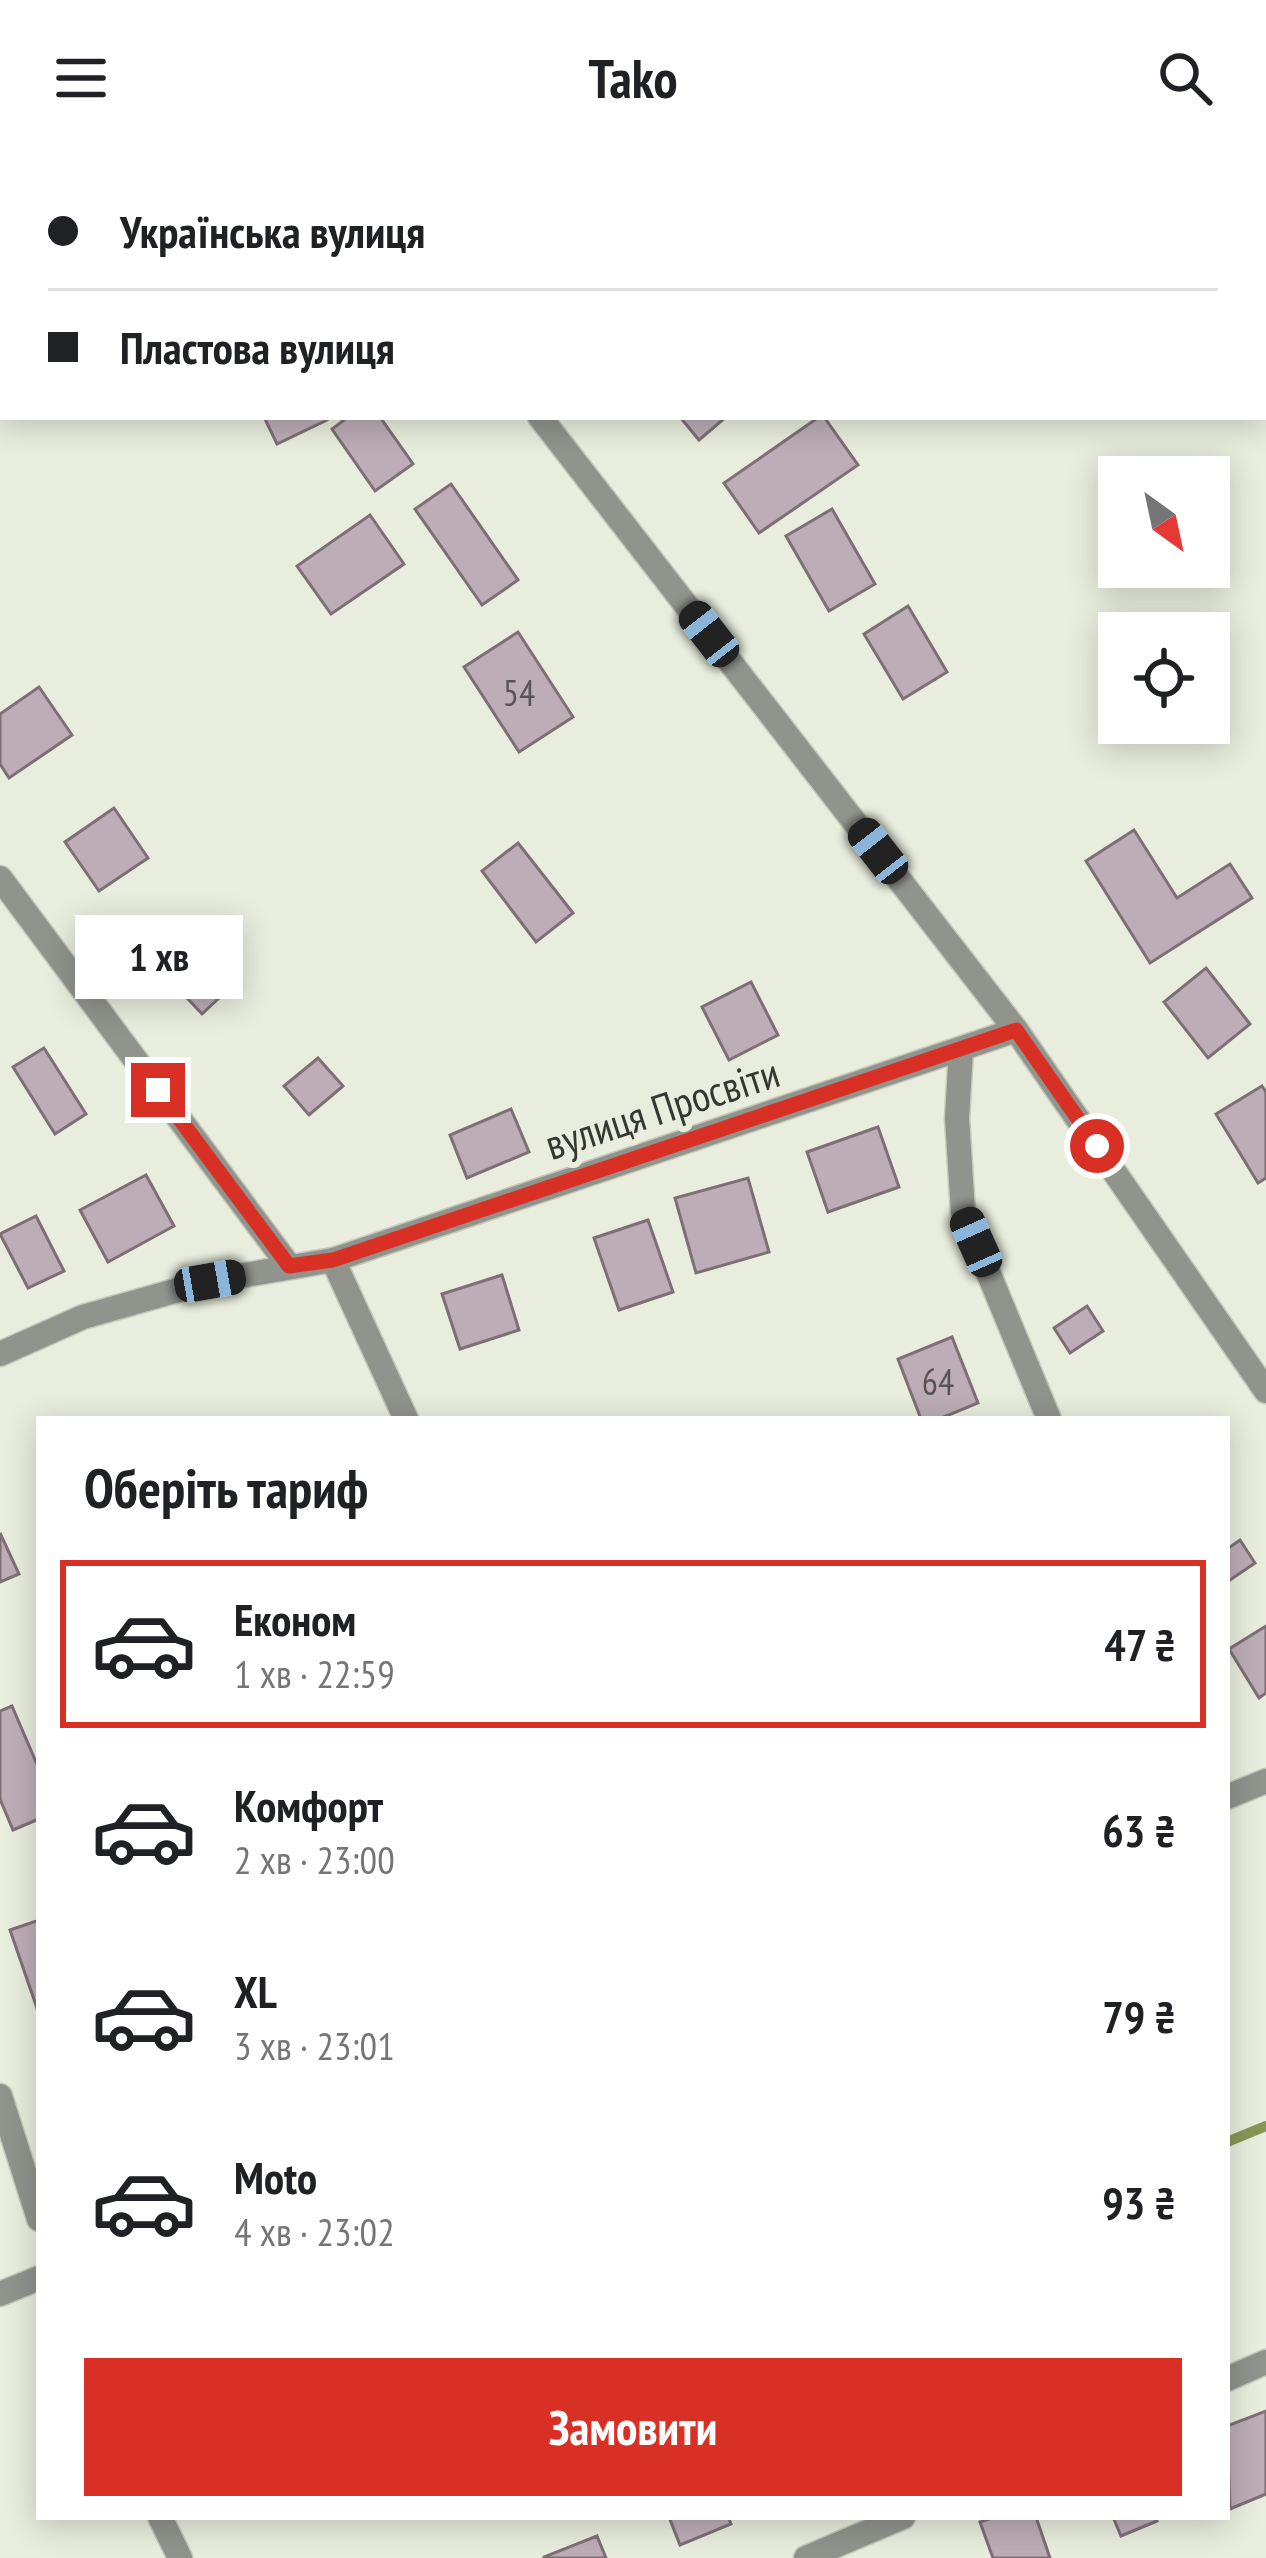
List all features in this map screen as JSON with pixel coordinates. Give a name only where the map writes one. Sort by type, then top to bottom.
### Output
[{"type":"street","points":[[542,420],[1016,1030],[1266,1391]]},
{"type":"street","points":[[0,878],[289,1266]]},
{"type":"street","name":"вулиця Просвіти","points":[[0,1354],[83,1317],[210,1281],[333,1260],[1016,1030]]},
{"type":"street","points":[[961,1049],[957,1118],[963,1212],[1048,1416]]},
{"type":"street","points":[[333,1260],[405,1416]]},
{"type":"street","points":[[1230,1796],[1266,1781]]},
{"type":"street","points":[[0,2096],[36,2209]]},
{"type":"street","points":[[0,2294],[36,2279]]},
{"type":"street","points":[[1230,2377],[1266,2362]]},
{"type":"street","points":[[161,2520],[180,2558]]},
{"type":"street","points":[[806,2558],[896,2520]]},
{"type":"building","points":[[265,420],[327,420],[277,444]]},
{"type":"building","points":[[344,420],[382,420],[413,464],[375,491],[332,429]]},
{"type":"building","points":[[682,420],[722,420],[699,440]]},
{"type":"building","points":[[815,420],[826,420],[858,465],[759,533],[724,483]]},
{"type":"building","points":[[451,484],[518,580],[482,605],[415,509]]},
{"type":"building","points":[[832,509],[875,584],[829,611],[786,536]]},
{"type":"building","points":[[370,515],[404,564],[331,614],[297,566]]},
{"type":"building","points":[[908,606],[947,672],[903,699],[864,634]]},
{"type":"building","points":[[518,632],[573,717],[519,752],[464,667]]},
{"type":"building","points":[[39,687],[72,735],[9,778],[0,764],[0,714]]},
{"type":"building","points":[[114,808],[148,858],[99,891],[65,842]]},
{"type":"building","points":[[1134,830],[1177,898],[1230,864],[1252,898],[1150,963],[1086,861]]},
{"type":"building","points":[[518,843],[573,913],[536,942],[482,871]]},
{"type":"building","points":[[205,953],[234,984],[202,1014],[173,983]]},
{"type":"building","points":[[1206,968],[1250,1024],[1208,1058],[1164,1002]]},
{"type":"building","points":[[751,982],[778,1035],[729,1060],[702,1007]]},
{"type":"building","points":[[44,1048],[86,1114],[55,1134],[13,1067]]},
{"type":"building","points":[[318,1058],[343,1086],[309,1115],[284,1086]]},
{"type":"building","points":[[1262,1086],[1266,1092],[1266,1178],[1258,1183],[1216,1114]]},
{"type":"building","points":[[511,1109],[529,1152],[467,1178],[450,1135]]},
{"type":"building","points":[[878,1127],[899,1187],[828,1212],[807,1152]]},
{"type":"building","points":[[146,1175],[174,1226],[108,1262],[80,1210]]},
{"type":"building","points":[[748,1178],[769,1252],[696,1273],[675,1198]]},
{"type":"building","points":[[36,1216],[64,1271],[28,1288],[0,1234]]},
{"type":"building","points":[[648,1220],[673,1292],[619,1310],[594,1238]]},
{"type":"building","points":[[502,1275],[519,1330],[460,1349],[442,1294]]},
{"type":"building","points":[[1087,1306],[1103,1331],[1070,1353],[1054,1328]]},
{"type":"building","points":[[952,1337],[978,1403],[946,1416],[920,1416],[898,1359]]},
{"type":"building","points":[[0,1533],[19,1574],[0,1582]]},
{"type":"building","points":[[1240,1540],[1255,1563],[1230,1580],[1230,1547]]},
{"type":"building","points":[[1266,1626],[1266,1693],[1259,1698],[1230,1651]]},
{"type":"building","points":[[12,1706],[36,1762],[36,1820],[13,1830],[0,1799],[0,1711]]},
{"type":"building","points":[[36,1921],[36,2005],[10,1930]]},
{"type":"building","points":[[1266,2411],[1266,2494],[1230,2509],[1230,2425]]},
{"type":"building","points":[[670,2520],[729,2520],[731,2524],[680,2545]]},
{"type":"building","points":[[1037,2520],[1050,2558],[993,2558],[980,2522]]},
{"type":"building","points":[[1114,2520],[1157,2520],[1157,2521],[1121,2536]]},
{"type":"building","points":[[597,2536],[606,2558],[544,2558],[544,2557]]},
{"type":"waterway","points":[[1230,2141],[1266,2126]]},
{"type":"route","points":[[158,1090],[289,1266],[333,1260],[1016,1030],[1097,1146]]}]
